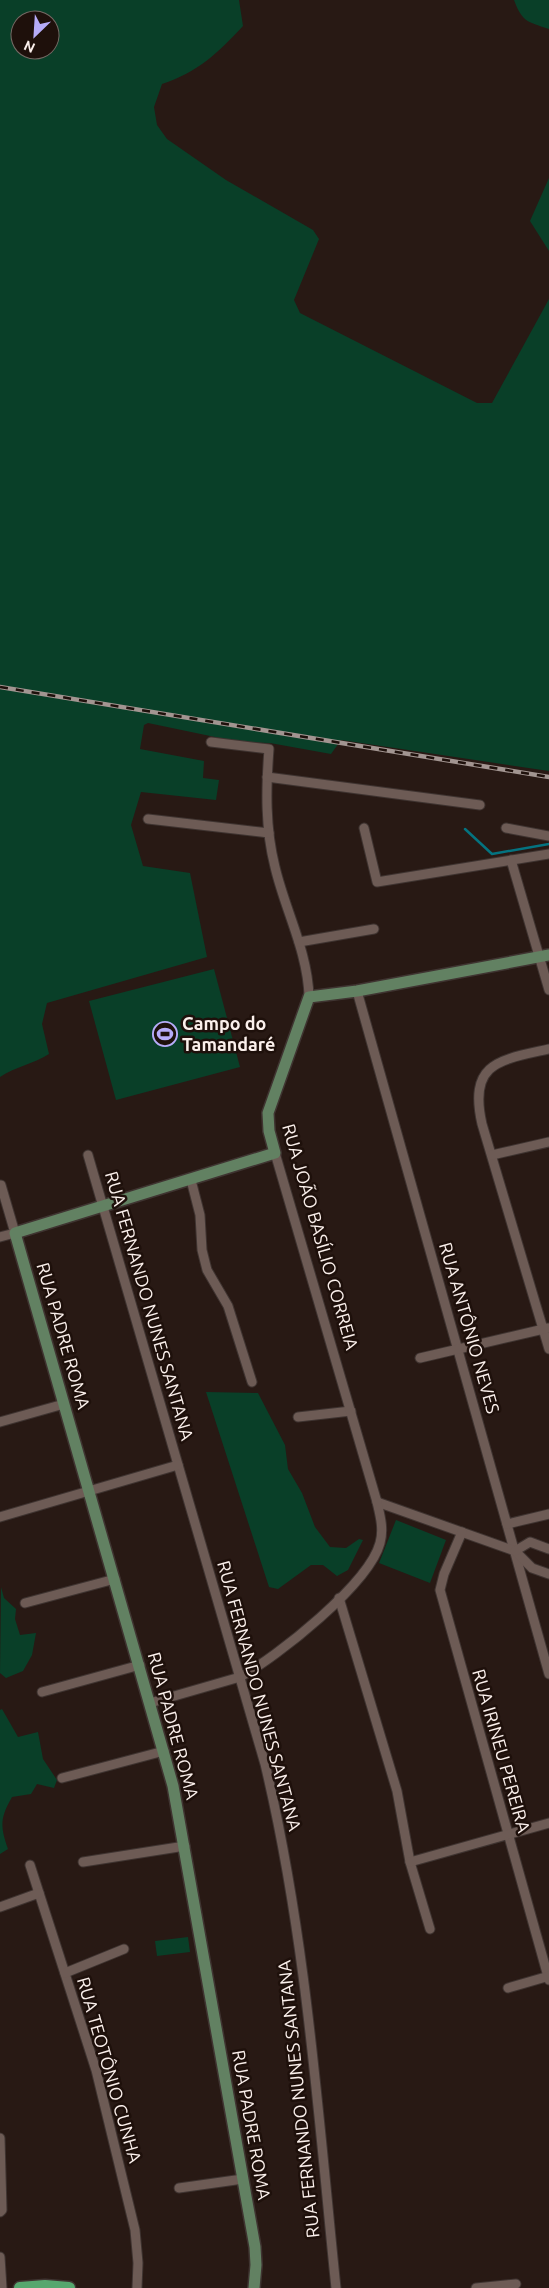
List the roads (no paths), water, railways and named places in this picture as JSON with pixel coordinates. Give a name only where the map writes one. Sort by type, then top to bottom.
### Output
[{"type":"main road","points":[[20,2288],[45,2286],[69,2288]]},
{"type":"street","name":"RUA JOÃO BASÍLIO CORREIA","points":[[150,1702],[240,1677],[291,1641],[339,1598],[364,1572],[380,1544],[382,1527],[352,1411],[269,1131],[269,1108],[309,997],[306,972],[275,868],[269,833],[267,776],[269,749],[211,742]]},
{"type":"street","points":[[267,776],[480,805]]},
{"type":"street","points":[[148,819],[269,833]]},
{"type":"street","points":[[364,828],[377,882],[549,854]]},
{"type":"street","points":[[506,828],[549,836]]},
{"type":"street","points":[[511,860],[544,956],[549,990]]},
{"type":"street","points":[[298,942],[374,929]]},
{"type":"street","points":[[309,997],[357,991],[544,956]]},
{"type":"street","name":"RUA ANTÔNIO NEVES","points":[[357,991],[549,1674]]},
{"type":"street","points":[[549,1049],[504,1059],[489,1069],[483,1077],[478,1094],[479,1113],[546,1328],[549,1349]]},
{"type":"street","points":[[492,1155],[549,1142]]},
{"type":"street","points":[[0,1237],[275,1153]]},
{"type":"street","name":"RUA FERNANDO NUNES SANTANA","points":[[88,1156],[240,1677],[277,1813],[294,1909],[337,2288]]},
{"type":"street","points":[[191,1180],[200,1215],[202,1250],[207,1270],[228,1306],[252,1382]]},
{"type":"street","name":"RUA PADRE ROMA","points":[[1,1185],[164,1752],[185,1846],[255,2248],[254,2288]]},
{"type":"street","points":[[420,1358],[546,1328]]},
{"type":"street","points":[[0,1422],[64,1404]]},
{"type":"street","points":[[298,1417],[352,1411]]},
{"type":"street","points":[[0,1517],[178,1465]]},
{"type":"street","points":[[377,1502],[515,1551],[532,1568],[549,1574]]},
{"type":"street","points":[[507,1524],[549,1514]]},
{"type":"street","name":"RUA IRINEU PEREIRA","points":[[462,1532],[444,1574],[440,1590],[549,1977]]},
{"type":"street","points":[[515,1551],[530,1542],[549,1549]]},
{"type":"street","points":[[25,1603],[115,1579]]},
{"type":"street","points":[[339,1598],[397,1791],[410,1862],[430,1930]]},
{"type":"street","points":[[42,1692],[140,1666]]},
{"type":"street","points":[[62,1778],[164,1752]]},
{"type":"street","points":[[410,1862],[549,1823]]},
{"type":"street","points":[[83,1862],[185,1846]]},
{"type":"street","name":"RUA TEOTÔNIO CUNHA","points":[[30,1865],[96,2070],[138,2248],[137,2288]]},
{"type":"street","points":[[0,1908],[39,1893]]},
{"type":"street","points":[[65,1973],[124,1949]]},
{"type":"street","points":[[508,1988],[549,1977]]},
{"type":"street","points":[[0,2138],[2,2210],[0,2212]]},
{"type":"street","points":[[179,2188],[242,2179]]},
{"type":"street","points":[[0,2257],[2,2288]]},
{"type":"street","points":[[476,2288],[516,2284]]},
{"type":"waterway","points":[[465,829],[492,854],[549,844]]},
{"type":"railway","points":[[0,687],[549,777]]},
{"type":"place","name":"Campo do Tamandaré","points":[[165,1034]]}]
